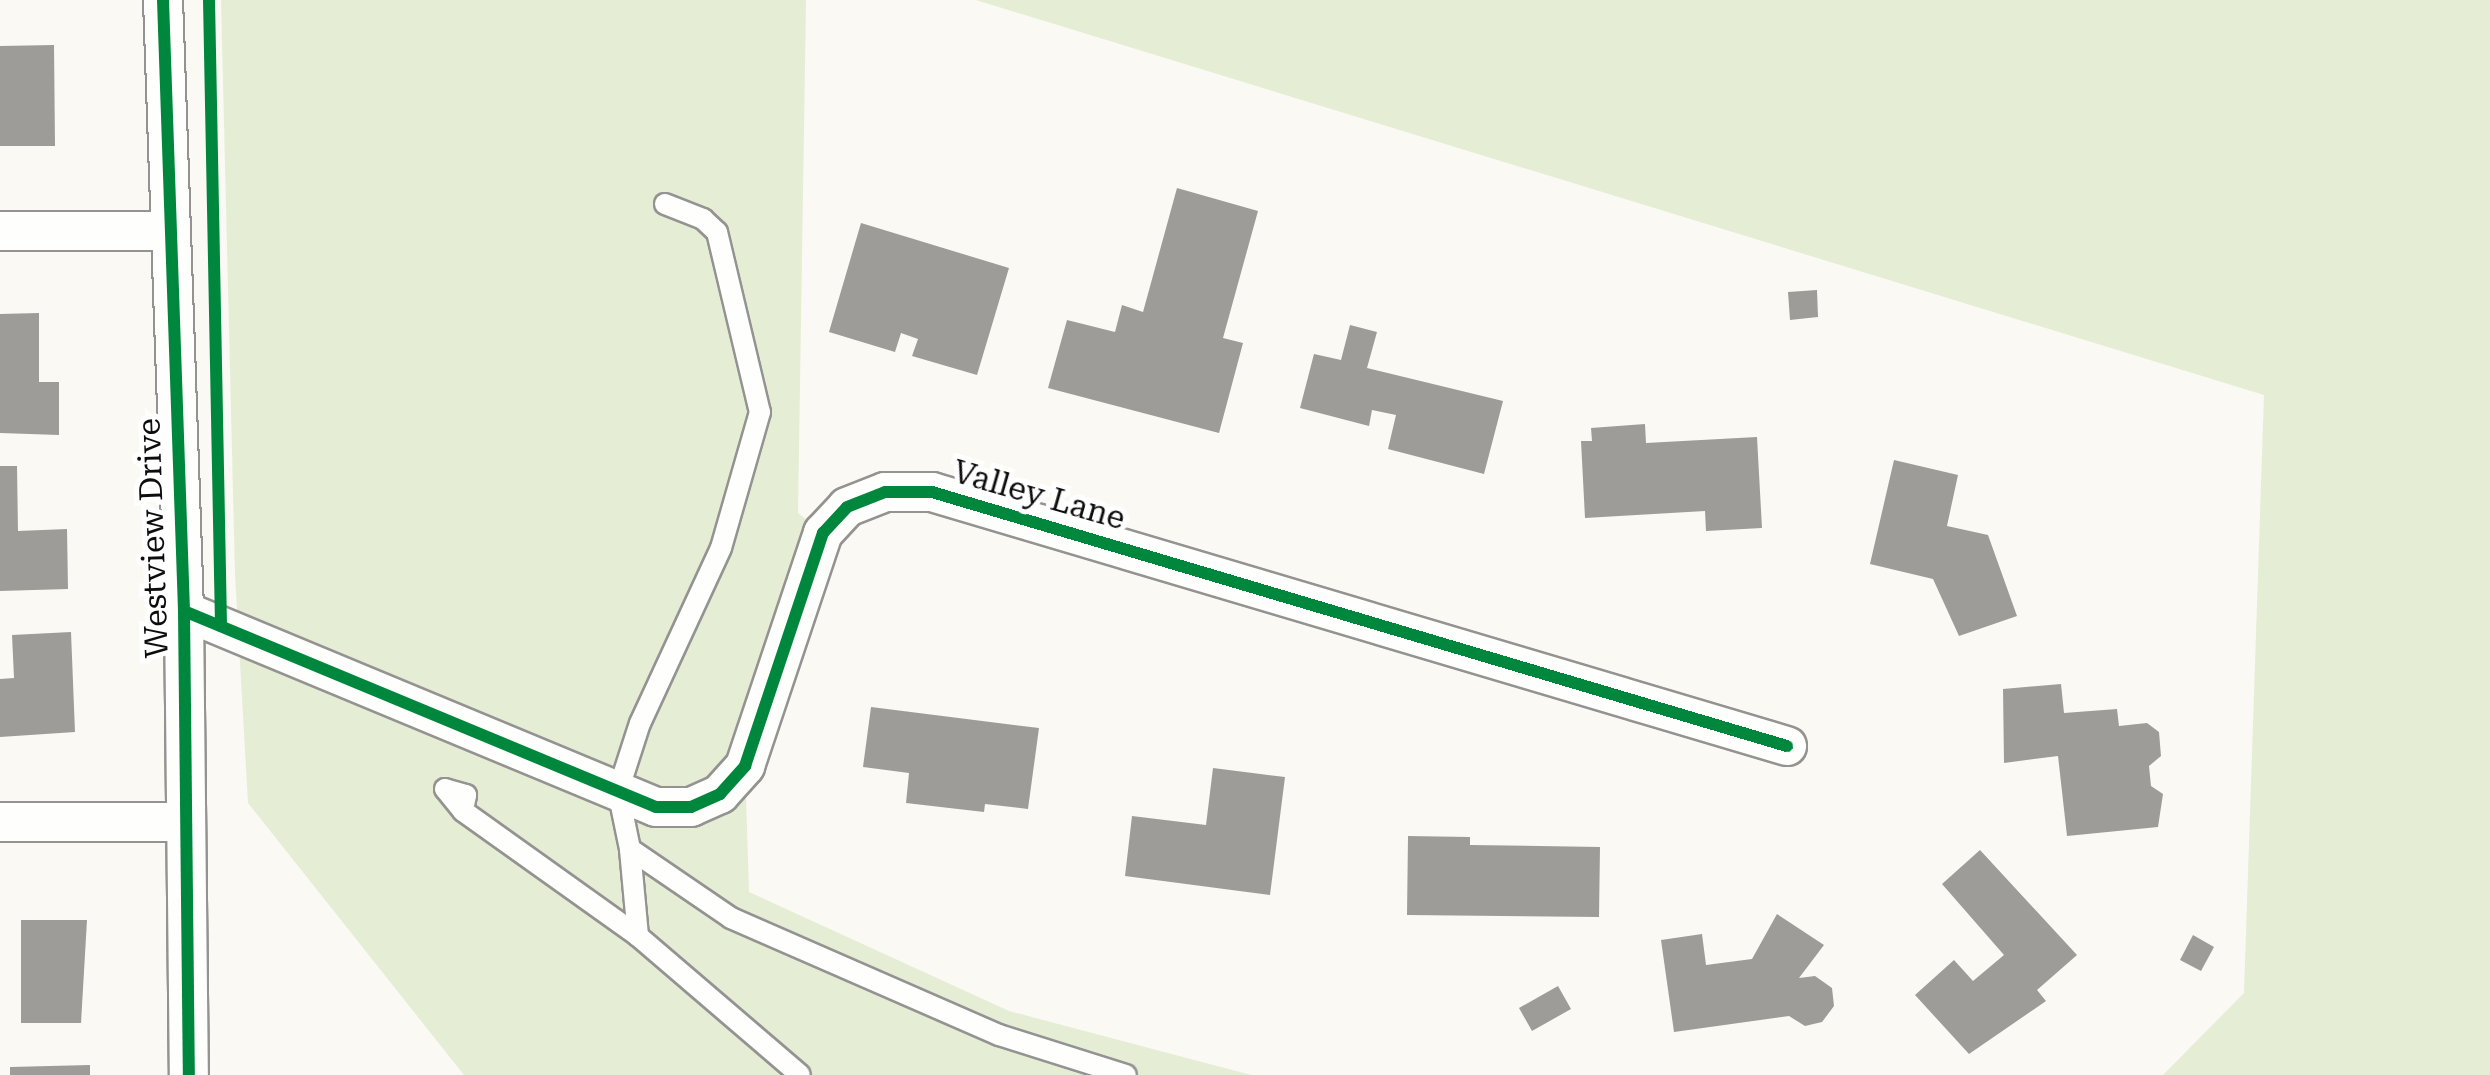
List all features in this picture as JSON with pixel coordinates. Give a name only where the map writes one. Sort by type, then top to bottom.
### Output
[{"type":"street","name":"Westview Drive","points":[[163,0],[184,611],[189,1075]]},
{"type":"street","points":[[0,231],[171,232]]},
{"type":"street","name":"Valley Lane","points":[[184,611],[656,807],[692,807],[720,794],[744,766],[822,533],[847,507],[886,492],[932,492],[1787,746]]},
{"type":"street","points":[[0,822],[184,822]]},
{"type":"lane","points":[[638,936],[630,850],[618,792],[640,723],[720,548],[760,412],[718,232],[703,218],[666,204]]},
{"type":"lane","points":[[463,811],[638,936],[800,1075]]},
{"type":"lane","points":[[630,850],[731,918],[999,1035],[1126,1075]]},
{"type":"green space","points":[[221,0],[806,0],[798,513],[823,533],[745,766],[749,892],[1009,1011],[1251,1075],[464,1075],[248,803],[235,574]]},
{"type":"green space","points":[[976,0],[2490,0],[2490,1075],[2163,1075],[2244,993],[2264,395]]},
{"type":"building","points":[[54,45],[55,146],[0,146],[0,46]]},
{"type":"building","points":[[1177,188],[1258,211],[1223,338],[1243,343],[1219,433],[1048,388],[1067,320],[1115,332],[1122,305],[1143,312]]},
{"type":"building","points":[[861,223],[1009,268],[977,375],[912,356],[918,339],[901,333],[895,352],[829,332]]},
{"type":"building","points":[[1817,290],[1818,317],[1790,320],[1788,292]]},
{"type":"building","points":[[39,313],[39,382],[59,382],[59,435],[0,433],[0,314]]},
{"type":"building","points":[[1350,325],[1377,332],[1367,368],[1503,401],[1484,474],[1388,449],[1396,415],[1372,410],[1369,426],[1300,408],[1314,354],[1341,360]]},
{"type":"building","points":[[1645,424],[1646,443],[1757,437],[1762,528],[1706,531],[1705,511],[1585,518],[1581,441],[1592,441],[1591,428]]},
{"type":"building","points":[[1894,460],[1958,475],[1947,526],[1988,535],[2017,616],[1959,636],[1933,579],[1870,564]]},
{"type":"building","points":[[0,466],[17,466],[18,531],[67,529],[68,589],[0,591]]},
{"type":"building","points":[[71,632],[75,732],[0,737],[0,679],[14,678],[12,635]]},
{"type":"building","points":[[2061,684],[2064,713],[2117,709],[2119,726],[2147,723],[2159,732],[2161,756],[2149,766],[2151,786],[2163,794],[2158,827],[2067,836],[2058,756],[2004,763],[2003,689]]},
{"type":"building","points":[[871,707],[1039,728],[1028,809],[985,804],[984,812],[906,803],[909,773],[863,767]]},
{"type":"building","points":[[1213,768],[1285,777],[1270,895],[1125,876],[1132,816],[1206,825]]},
{"type":"building","points":[[1408,836],[1470,837],[1470,845],[1600,847],[1599,917],[1407,915]]},
{"type":"building","points":[[1980,850],[2077,955],[2037,990],[2046,1001],[1969,1054],[1915,995],[1954,960],[1973,981],[2004,955],[1942,884]]},
{"type":"building","points":[[1777,914],[1824,945],[1799,978],[1815,976],[1832,988],[1834,1006],[1822,1022],[1805,1026],[1789,1016],[1674,1032],[1661,940],[1702,934],[1706,965],[1752,959]]},
{"type":"building","points":[[21,920],[87,920],[81,1023],[21,1023]]},
{"type":"building","points":[[2193,935],[2214,947],[2201,971],[2180,960]]},
{"type":"building","points":[[1558,986],[1571,1009],[1532,1031],[1519,1008]]},
{"type":"building","points":[[90,1065],[90,1075],[10,1075],[10,1067]]},
{"type":"cycle path","points":[[163,0],[184,611],[189,1075]]},
{"type":"cycle path","points":[[209,0],[221,626]]},
{"type":"cycle path","points":[[184,611],[656,807],[691,807],[720,794],[745,766],[823,533],[847,507],[885,492],[932,492],[1787,746]]}]
